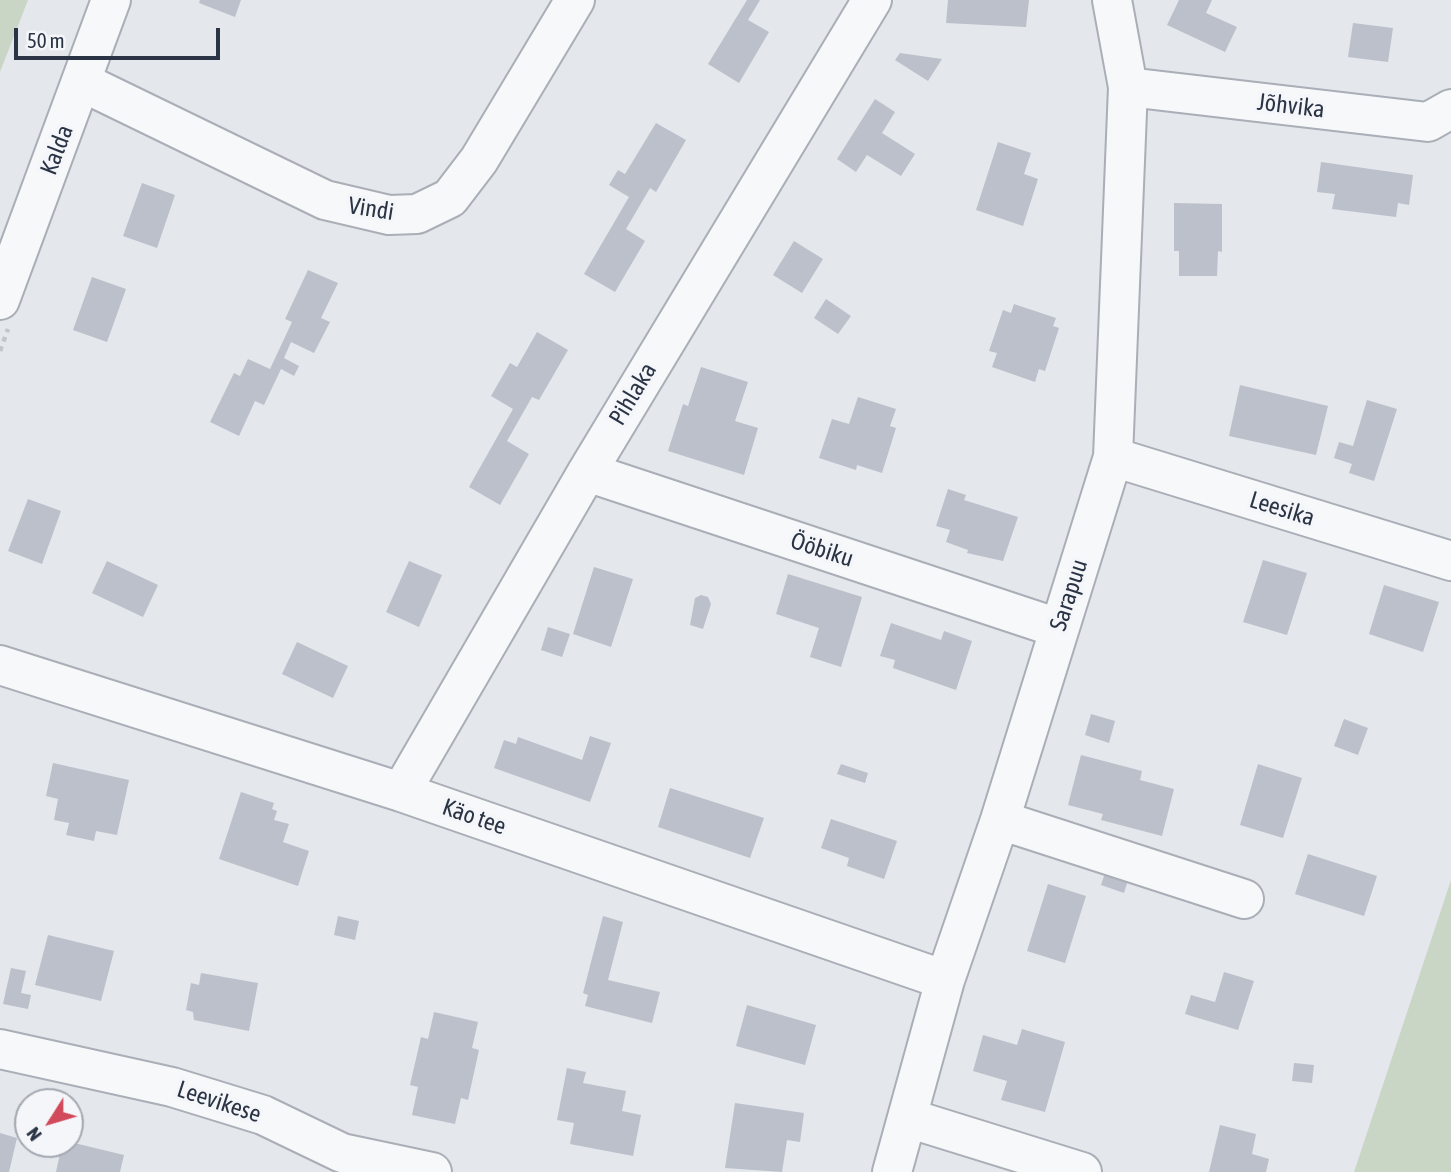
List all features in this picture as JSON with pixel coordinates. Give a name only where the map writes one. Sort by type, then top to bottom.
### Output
[{"type":"street","name":"Kalda","points":[[0,300],[111,0]]},
{"type":"street","name":"Vindi","points":[[82,82],[325,200],[389,215],[417,214],[450,198],[479,160],[575,0]]},
{"type":"street","name":"Pihlaka","points":[[401,792],[586,472],[872,0]]},
{"type":"street","name":"Sarapuu","points":[[891,1172],[945,980],[1000,820],[1113,457],[1128,87],[1112,0]]},
{"type":"street","name":"Jõhvika","points":[[1128,87],[1428,122],[1451,109]]},
{"type":"street","name":"Leesika","points":[[1113,457],[1451,561]]},
{"type":"street","name":"Ööbiku","points":[[586,472],[1058,628]]},
{"type":"street","name":"Käo tee","points":[[0,665],[401,792],[945,980]]},
{"type":"street","points":[[1000,820],[1244,899]]},
{"type":"street","name":"Leevikese","points":[[0,1049],[172,1087],[263,1115],[339,1162],[432,1172]]},
{"type":"street","points":[[908,1118],[1082,1172]]},
{"type":"green space","points":[[0,0],[28,0],[0,72]]},
{"type":"green space","points":[[1451,880],[1451,1172],[1354,1172]]},
{"type":"building","points":[[200,0],[241,0],[235,17],[199,3]]},
{"type":"building","points":[[747,0],[760,0],[748,20],[769,32],[739,83],[708,64]]},
{"type":"building","points":[[948,0],[1029,0],[1026,27],[946,23]]},
{"type":"building","points":[[1179,0],[1212,0],[1206,13],[1237,27],[1225,52],[1167,25]]},
{"type":"building","points":[[1353,23],[1393,28],[1388,62],[1348,57]]},
{"type":"building","points":[[900,53],[942,59],[928,81],[895,60]]},
{"type":"building","points":[[875,99],[895,112],[882,133],[915,154],[901,176],[867,155],[856,172],[837,159]]},
{"type":"building","points":[[656,123],[686,140],[656,192],[650,188],[626,229],[645,241],[615,292],[584,274],[629,197],[609,185],[618,170],[625,174]]},
{"type":"building","points":[[998,142],[1031,153],[1024,174],[1038,179],[1023,226],[976,210]]},
{"type":"building","points":[[1321,162],[1413,175],[1409,205],[1398,203],[1396,217],[1332,209],[1335,194],[1317,192]]},
{"type":"building","points":[[142,183],[175,195],[157,248],[123,236]]},
{"type":"building","points":[[1174,203],[1222,204],[1222,252],[1218,251],[1217,276],[1179,276],[1179,251],[1174,251]]},
{"type":"building","points":[[794,241],[823,259],[802,293],[773,275]]},
{"type":"building","points":[[308,270],[338,283],[321,318],[330,322],[314,353],[291,342],[284,358],[299,366],[294,376],[281,369],[264,405],[255,401],[239,436],[210,422],[234,373],[240,376],[248,359],[270,369],[292,322],[285,319]]},
{"type":"building","points":[[92,277],[126,289],[107,342],[73,330]]},
{"type":"building","points":[[826,299],[851,316],[838,334],[814,318]]},
{"type":"building","points":[[1014,304],[1056,318],[1053,326],[1059,328],[1045,371],[1039,369],[1035,382],[992,367],[997,353],[989,351],[1003,310],[1011,313]]},
{"type":"building","points":[[537,332],[568,350],[539,400],[532,397],[507,441],[529,454],[500,505],[469,487],[513,409],[491,396],[510,363],[517,367]]},
{"type":"building","points":[[701,367],[748,382],[735,421],[758,428],[744,475],[668,451],[683,404],[688,406]]},
{"type":"building","points":[[1240,385],[1328,406],[1316,455],[1229,436]]},
{"type":"building","points":[[858,397],[896,409],[890,426],[896,428],[882,473],[857,465],[856,470],[819,458],[832,419],[849,424]]},
{"type":"building","points":[[1367,400],[1397,409],[1374,481],[1349,473],[1352,464],[1334,458],[1339,442],[1353,446]]},
{"type":"building","points":[[948,489],[966,495],[964,500],[1018,517],[1003,561],[967,553],[968,550],[946,542],[950,530],[936,526]]},
{"type":"building","points":[[28,499],[61,511],[42,564],[8,551]]},
{"type":"building","points":[[1263,560],[1307,573],[1287,635],[1243,622]]},
{"type":"building","points":[[107,561],[158,585],[143,617],[92,593]]},
{"type":"building","points":[[409,561],[442,575],[419,627],[386,612]]},
{"type":"building","points":[[594,567],[633,579],[611,647],[573,634]]},
{"type":"building","points":[[788,574],[862,597],[841,667],[810,657],[819,628],[776,614]]},
{"type":"building","points":[[1384,585],[1439,602],[1423,652],[1369,634]]},
{"type":"building","points":[[701,595],[708,597],[711,604],[703,629],[690,625],[695,598]]},
{"type":"building","points":[[891,623],[941,640],[944,631],[972,641],[956,690],[893,668],[895,660],[880,656]]},
{"type":"building","points":[[548,627],[570,634],[562,657],[541,650]]},
{"type":"building","points":[[297,642],[348,666],[333,698],[282,674]]},
{"type":"building","points":[[1091,714],[1115,721],[1109,743],[1085,735]]},
{"type":"building","points":[[1344,719],[1368,728],[1358,755],[1334,746]]},
{"type":"building","points":[[590,736],[611,743],[590,802],[494,768],[504,740],[516,744],[518,737],[582,760]]},
{"type":"building","points":[[1081,755],[1142,771],[1140,780],[1174,789],[1162,836],[1101,820],[1103,814],[1068,805]]},
{"type":"building","points":[[53,763],[129,780],[117,835],[96,831],[94,841],[66,835],[69,823],[54,820],[58,799],[46,796]]},
{"type":"building","points":[[841,764],[868,773],[865,783],[837,774]]},
{"type":"building","points":[[1258,764],[1302,778],[1283,838],[1240,825]]},
{"type":"building","points":[[670,788],[764,818],[750,858],[658,827]]},
{"type":"building","points":[[241,792],[274,803],[272,809],[277,811],[274,820],[289,824],[283,842],[309,851],[298,886],[219,859]]},
{"type":"building","points":[[831,819],[897,841],[884,879],[847,866],[849,858],[821,848]]},
{"type":"building","points":[[1308,854],[1377,876],[1364,916],[1295,894]]},
{"type":"building","points":[[1105,873],[1128,880],[1124,893],[1101,885]]},
{"type":"building","points":[[1048,884],[1086,896],[1065,963],[1027,951]]},
{"type":"building","points":[[338,916],[359,921],[355,940],[334,935]]},
{"type":"building","points":[[603,916],[623,922],[608,980],[660,992],[652,1023],[585,1006],[588,995],[583,993]]},
{"type":"building","points":[[48,935],[114,951],[101,1001],[35,985]]},
{"type":"building","points":[[11,968],[26,971],[21,993],[31,995],[28,1009],[3,1004]]},
{"type":"building","points":[[1224,972],[1254,981],[1238,1030],[1185,1014],[1191,995],[1215,1002]]},
{"type":"building","points":[[201,973],[258,983],[249,1031],[194,1020],[193,1012],[186,1010],[191,983],[199,985]]},
{"type":"building","points":[[747,1005],[816,1025],[805,1065],[736,1046]]},
{"type":"building","points":[[434,1012],[478,1022],[472,1048],[479,1050],[468,1100],[461,1098],[455,1124],[412,1115],[418,1087],[410,1085],[421,1037],[428,1039]]},
{"type":"building","points":[[1022,1029],[1065,1042],[1045,1112],[1001,1100],[1007,1081],[973,1071],[983,1035],[1017,1045]]},
{"type":"building","points":[[1294,1063],[1314,1065],[1312,1083],[1292,1081]]},
{"type":"building","points":[[567,1068],[586,1072],[583,1083],[626,1091],[622,1111],[641,1115],[633,1156],[570,1144],[574,1123],[557,1120]]},
{"type":"building","points":[[735,1103],[804,1113],[800,1142],[787,1140],[782,1172],[725,1168]]},
{"type":"building","points":[[1220,1125],[1256,1134],[1252,1154],[1269,1159],[1266,1172],[1209,1172]]},
{"type":"building","points":[[0,1133],[14,1137],[14,1151],[9,1172],[0,1172]]},
{"type":"building","points":[[84,1145],[124,1155],[120,1172],[56,1172],[59,1158],[84,1158]]}]
